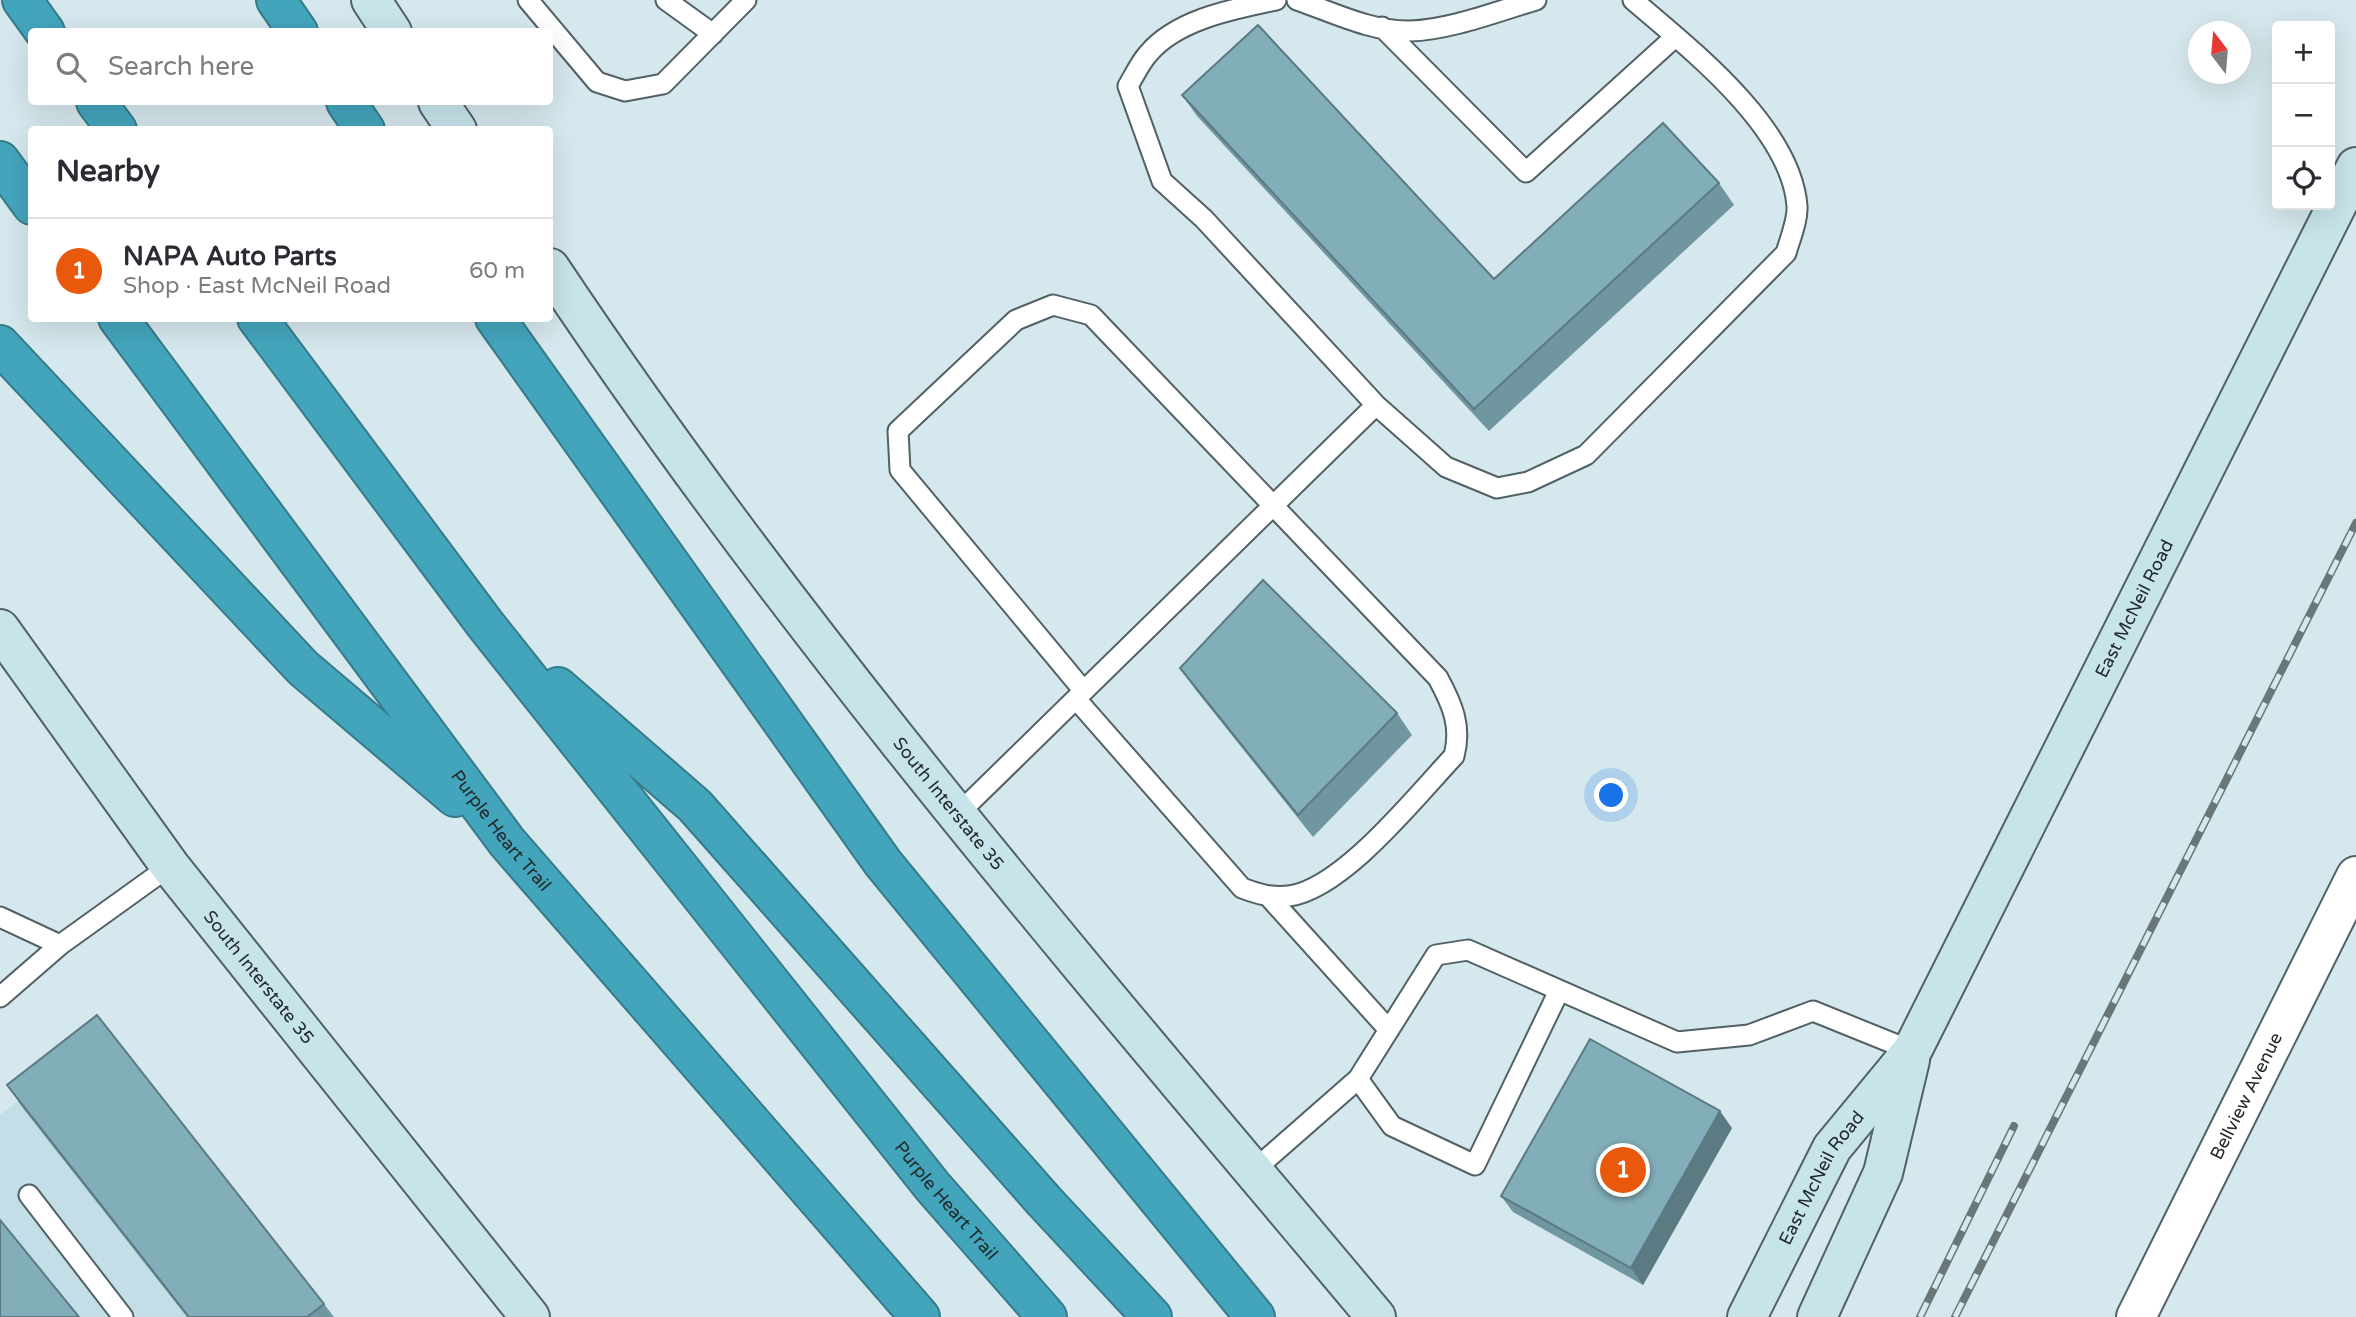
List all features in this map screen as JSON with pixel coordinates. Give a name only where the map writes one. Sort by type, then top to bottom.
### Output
[{"type":"highway","points":[[22,0],[42,28]]},
{"type":"highway","points":[[276,0],[295,28]]},
{"type":"highway","points":[[98,105],[114,126]]},
{"type":"highway","points":[[348,105],[362,126]]},
{"type":"highway","points":[[0,161],[28,200]]},
{"type":"highway","name":"Purple Heart Trail","points":[[121,322],[508,842],[920,1317]]},
{"type":"highway","name":"Purple Heart Trail","points":[[260,322],[485,624],[933,1187],[1047,1317]]},
{"type":"highway","points":[[498,322],[883,863],[1255,1317]]},
{"type":"highway","points":[[0,345],[303,668],[508,842]]},
{"type":"highway","points":[[485,624],[695,806],[1044,1201],[1152,1317]]},
{"type":"main road","points":[[371,0],[389,28]]},
{"type":"main road","points":[[440,105],[454,126]]},
{"type":"main road","name":"East McNeil Road","points":[[1746,1317],[1832,1148],[1912,1051],[2356,167]]},
{"type":"main road","name":"South Interstate 35","points":[[553,273],[595,337],[764,566],[956,816],[1376,1317]]},
{"type":"main road","name":"South Interstate 35","points":[[0,629],[170,866],[525,1315]]},
{"type":"main road","name":"East McNeil Road","points":[[1817,1317],[1883,1173],[1912,1051]]},
{"type":"street","name":"Bellview Avenue","points":[[2136,1317],[2356,876]]},
{"type":"lane","points":[[528,0],[552,28]]},
{"type":"lane","points":[[666,0],[713,34]]},
{"type":"lane","points":[[553,30],[597,82],[625,91],[663,84],[746,0]]},
{"type":"lane","points":[[1276,0],[1241,7],[1177,29],[1148,53],[1128,86],[1162,181],[1204,219],[1376,405],[1446,467],[1497,488],[1528,482],[1586,455],[1786,253],[1798,207],[1784,159],[1728,83],[1633,0]]},
{"type":"lane","points":[[1297,0],[1382,27],[1411,31],[1470,19],[1536,0]]},
{"type":"lane","points":[[1382,27],[1526,172],[1675,37]]},
{"type":"lane","points":[[1054,305],[1091,315],[1273,506],[1438,678],[1452,705],[1460,736],[1454,755],[1348,868],[1293,896],[1269,897],[1242,888],[1079,695],[900,470],[898,431],[1016,320],[1054,305]]},
{"type":"lane","points":[[956,816],[1376,405]]},
{"type":"lane","points":[[0,998],[60,946],[170,866]]},
{"type":"lane","points":[[1269,897],[1389,1030]]},
{"type":"lane","points":[[0,917],[60,946]]},
{"type":"lane","points":[[1253,1171],[1358,1079],[1436,955],[1468,950],[1677,1042],[1749,1035],[1814,1011],[1912,1051]]},
{"type":"lane","points":[[1358,1079],[1392,1126],[1475,1165],[1559,991]]},
{"type":"lane","points":[[29,1195],[123,1317]]},
{"type":"shaded area","points":[[102,1035],[331,1317],[0,1317],[0,1115]]},
{"type":"building","points":[[1258,25],[1494,279],[1663,123],[1719,183],[1474,409],[1182,95]]},
{"type":"building","points":[[1263,580],[1397,713],[1298,815],[1180,668]]},
{"type":"building","points":[[97,1015],[324,1304],[307,1317],[189,1317],[7,1085]]},
{"type":"building","points":[[1590,1039],[1720,1111],[1631,1268],[1501,1196]]},
{"type":"building","points":[[0,1220],[79,1317],[0,1317]]},
{"type":"railway","points":[[1955,1317],[2356,523]]},
{"type":"railway","points":[[1920,1317],[2014,1126]]},
{"type":"place","name":"NAPA Auto Parts","points":[[1623,1170]]}]
